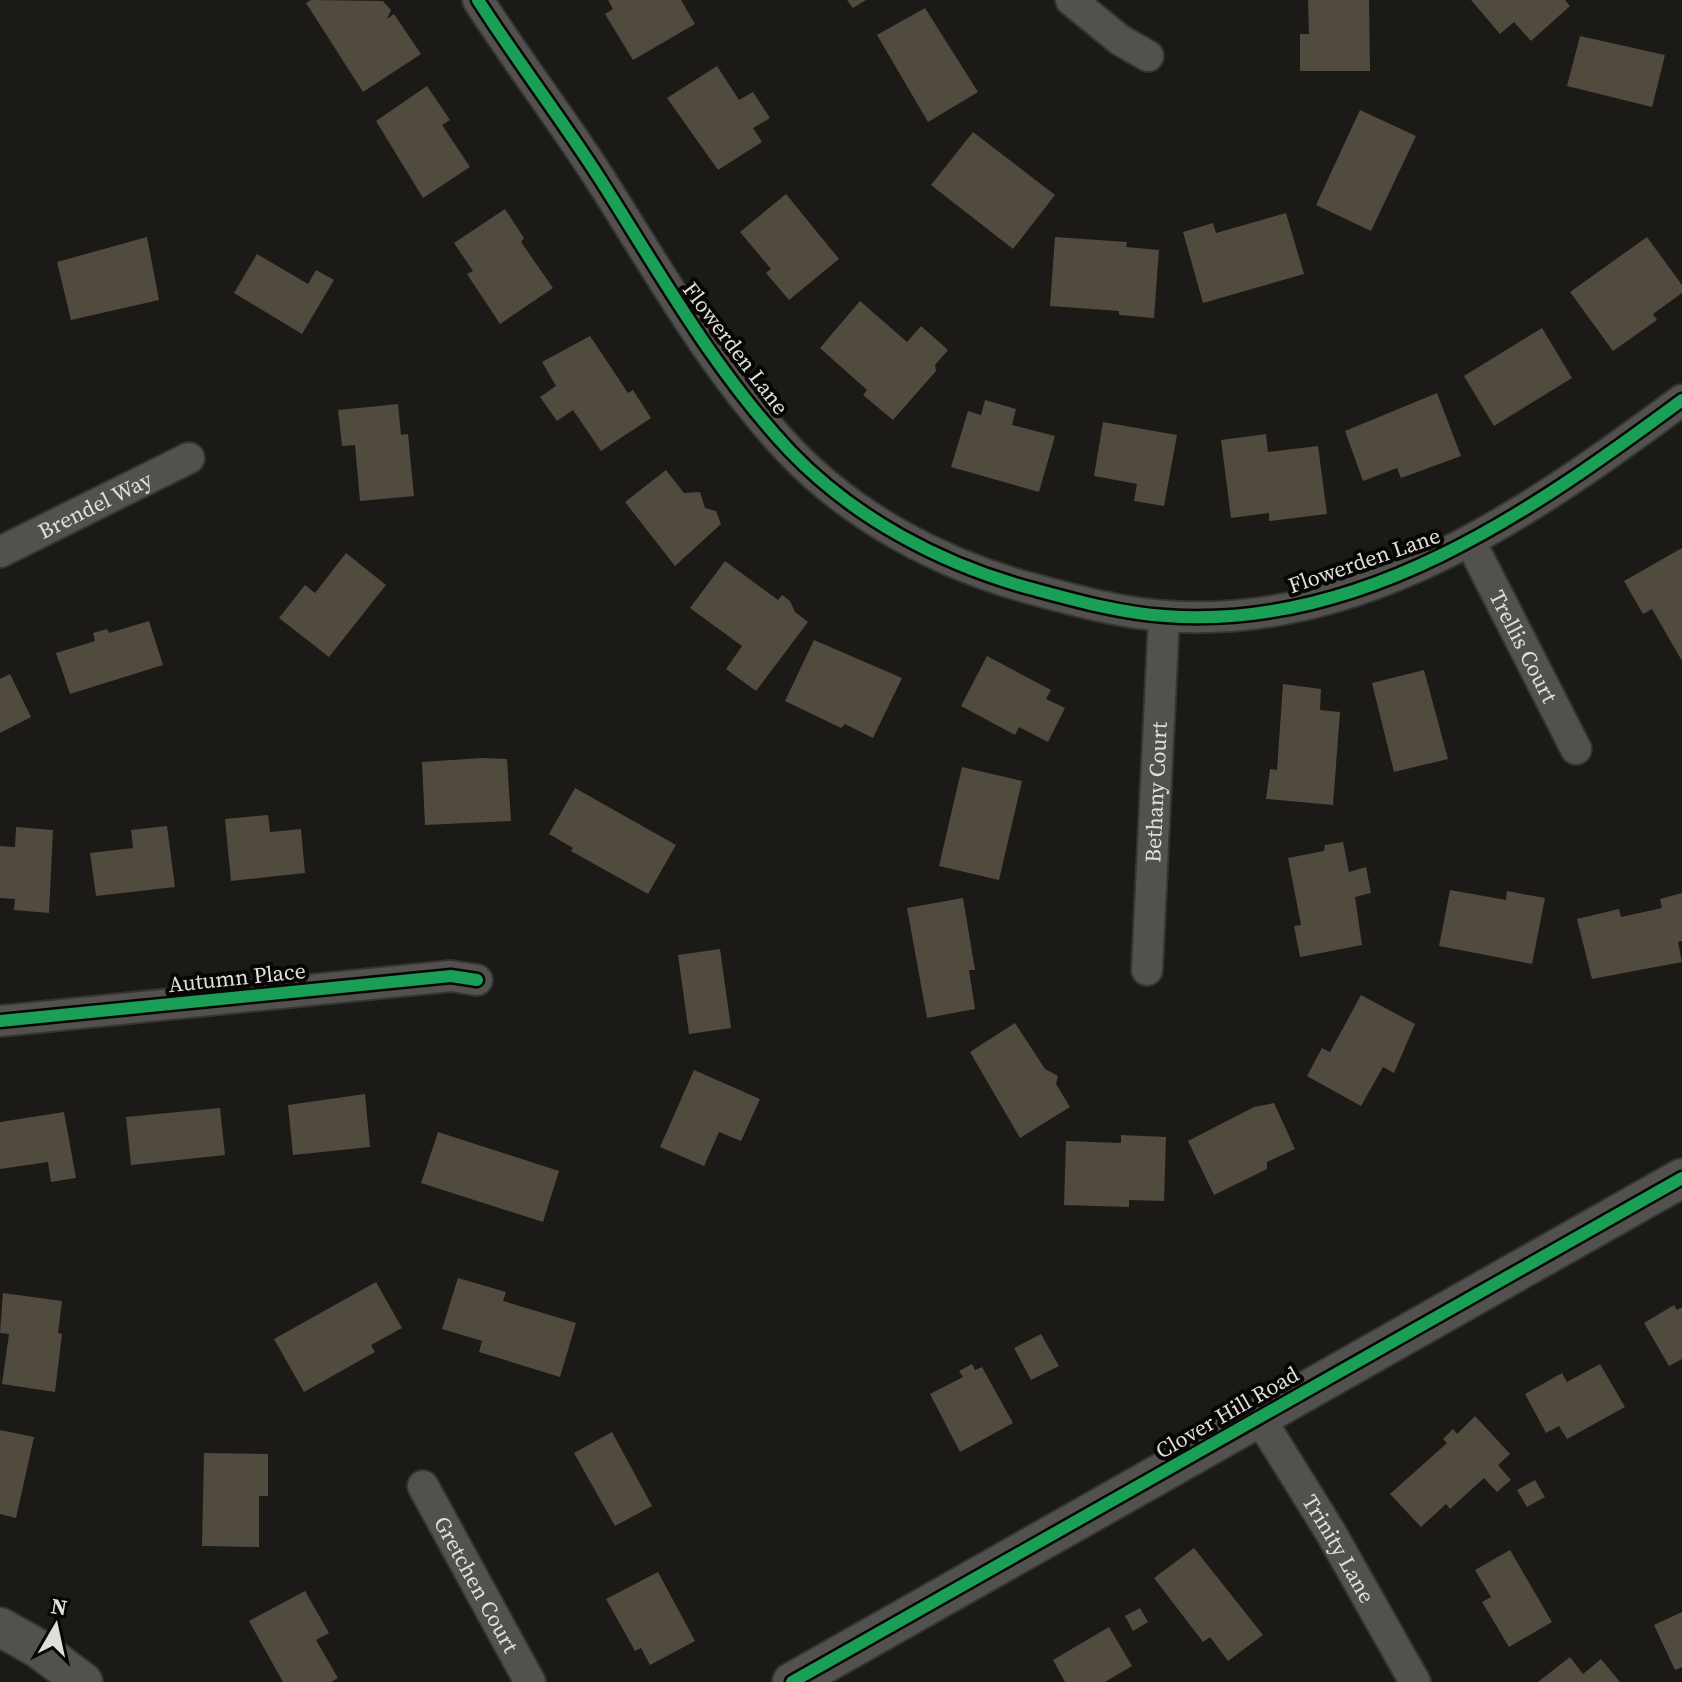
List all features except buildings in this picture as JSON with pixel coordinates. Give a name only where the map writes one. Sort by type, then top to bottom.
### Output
[{"type":"street","name":"Flowerden Lane","points":[[478,0],[598,177],[713,358],[792,453],[840,498],[933,552],[1004,581],[1100,607],[1164,616],[1276,611],[1313,602],[1427,563],[1471,543],[1615,450],[1682,400]]},
{"type":"street","points":[[1071,0],[1120,40],[1148,56]]},
{"type":"street","name":"Brendel Way","points":[[0,552],[189,458]]},
{"type":"street","name":"Trellis Court","points":[[1471,543],[1576,749]]},
{"type":"street","name":"Bethany Court","points":[[1147,970],[1164,616]]},
{"type":"street","name":"Autumn Place","points":[[0,1021],[451,976],[477,980]]},
{"type":"street","name":"Clover Hill Road","points":[[792,1682],[1682,1178]]},
{"type":"street","name":"Trinity Lane","points":[[1259,1417],[1331,1533],[1415,1682]]},
{"type":"street","name":"Gretchen Court","points":[[423,1486],[530,1682]]},
{"type":"street","points":[[0,1627],[39,1649],[83,1682]]},
{"type":"cycle path","points":[[478,0],[585,156],[712,354],[762,420],[815,475],[871,517],[932,552],[996,578],[1097,605],[1165,616],[1238,616],[1308,604],[1376,584],[1441,555],[1504,521],[1566,483],[1682,400]]},
{"type":"cycle path","points":[[0,1021],[451,976],[477,980]]},
{"type":"cycle path","points":[[792,1682],[1682,1178]]}]
